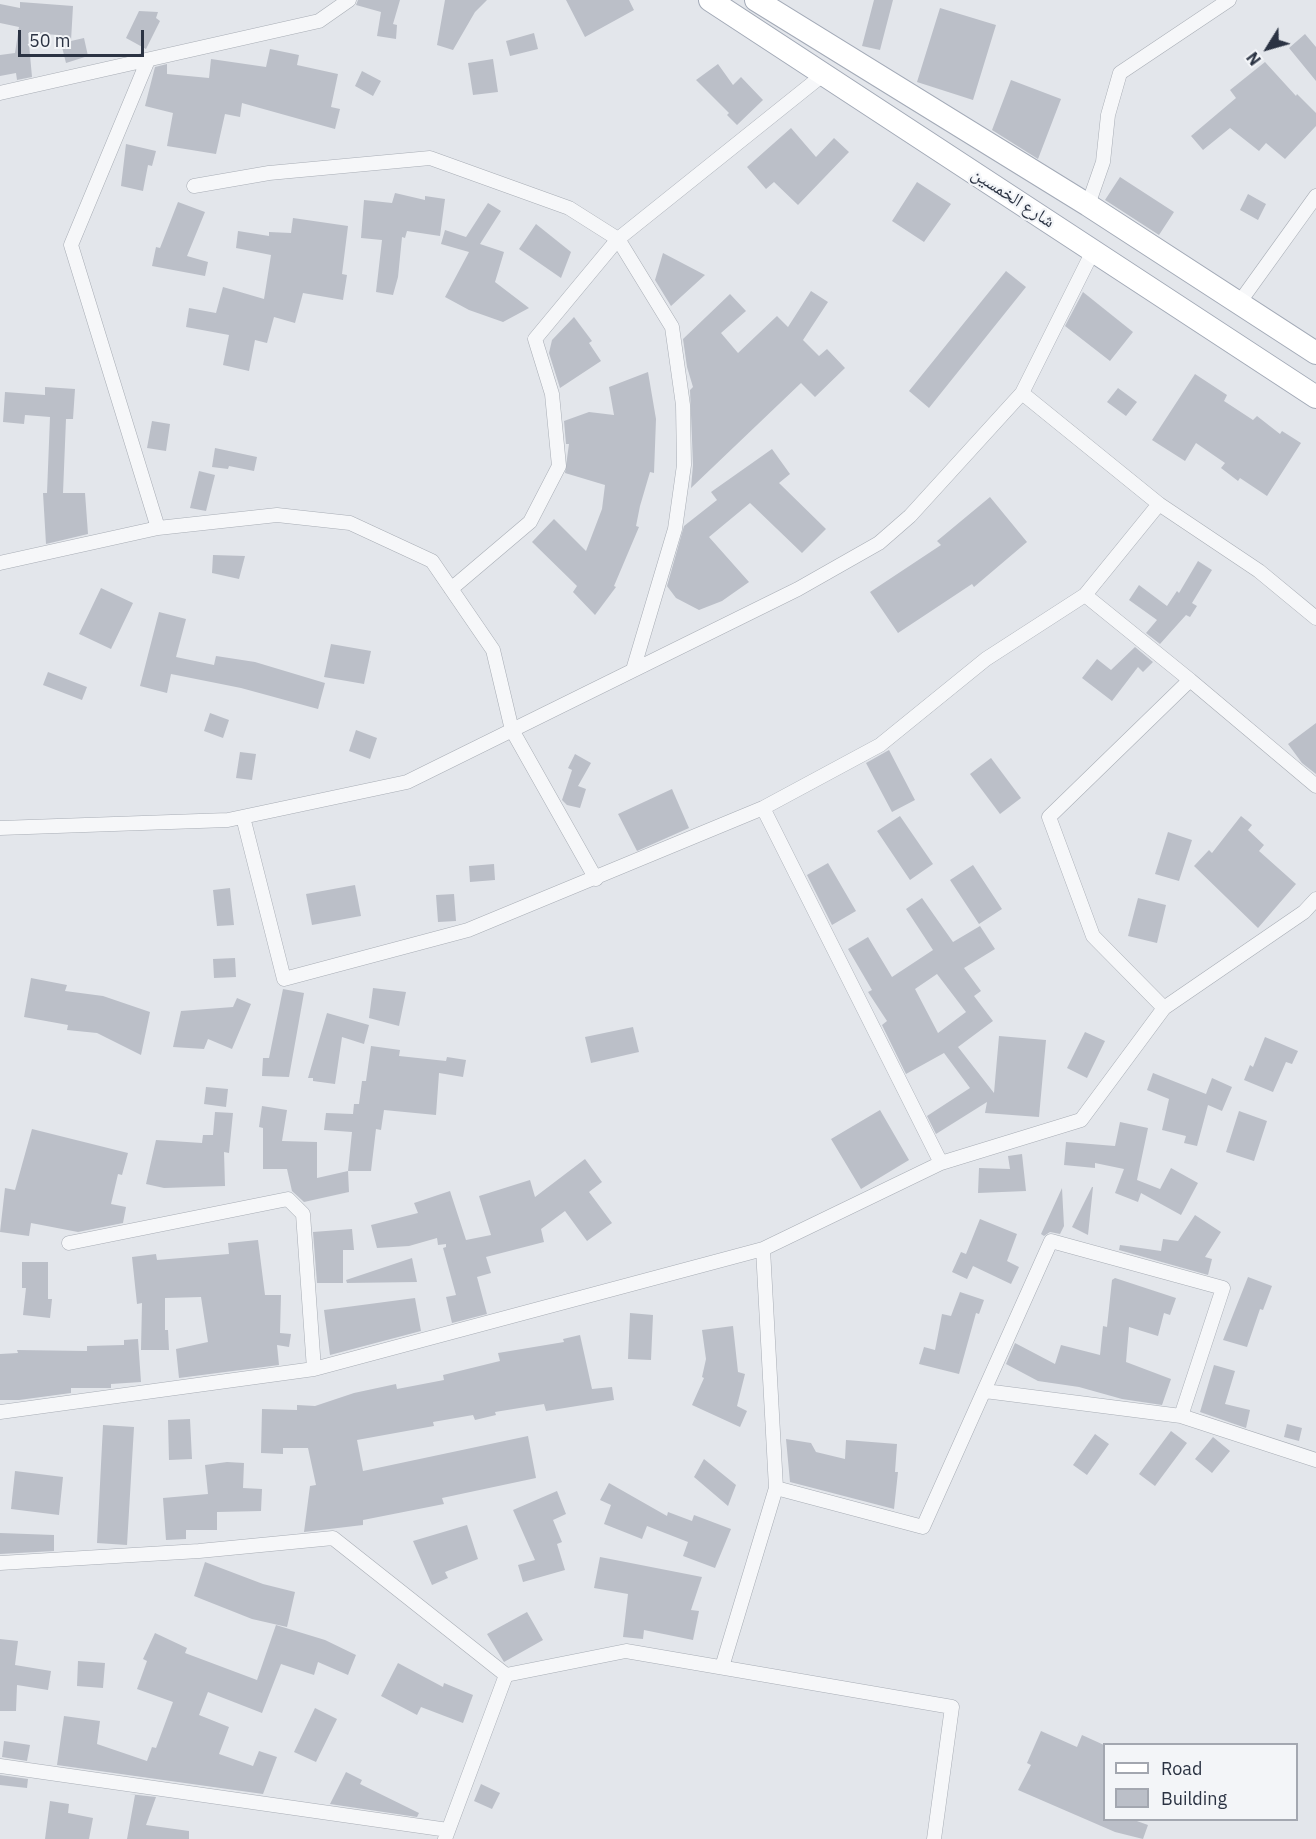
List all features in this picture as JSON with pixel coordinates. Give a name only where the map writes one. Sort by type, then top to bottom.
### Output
[{"type":"main road","name":"شارع الخمسين","points":[[710,0],[1316,397]]},
{"type":"main road","name":"شارع الخمسين","points":[[756,0],[1088,205],[1316,353]]},
{"type":"street","points":[[0,93],[319,21],[349,0]]},
{"type":"street","points":[[1088,205],[1103,162],[1108,115],[1120,73],[1229,0]]},
{"type":"street","points":[[148,60],[71,245],[158,528]]},
{"type":"street","points":[[451,589],[530,522],[559,466],[552,394],[535,339],[618,239],[824,74]]},
{"type":"street","points":[[194,186],[269,173],[430,158],[569,208],[618,239],[672,327],[683,405],[684,465],[675,529],[633,670]]},
{"type":"street","points":[[1239,303],[1316,196]]},
{"type":"street","points":[[0,828],[228,820],[407,782],[798,589],[879,543],[910,516],[1022,393],[1093,251]]},
{"type":"street","points":[[1022,393],[1159,504],[1259,571],[1316,618]]},
{"type":"street","points":[[243,817],[284,979],[468,930],[763,808],[880,745],[986,659],[1085,595],[1159,504]]},
{"type":"street","points":[[0,563],[158,528],[277,515],[350,523],[432,561],[493,650],[512,730],[596,879]]},
{"type":"street","points":[[1085,595],[1316,786]]},
{"type":"street","points":[[1164,1008],[1093,936],[1049,817],[1190,680]]},
{"type":"street","points":[[763,808],[941,1163]]},
{"type":"street","points":[[0,1412],[314,1369],[763,1249],[941,1163],[1081,1120],[1164,1008],[1304,912],[1316,899]]},
{"type":"street","points":[[69,1243],[288,1199],[303,1214],[314,1369]]},
{"type":"street","points":[[776,1488],[923,1527],[1051,1241],[1223,1288],[1181,1416]]},
{"type":"street","points":[[722,1668],[776,1488],[763,1249]]},
{"type":"street","points":[[985,1391],[1181,1416],[1316,1460]]},
{"type":"street","points":[[0,1563],[199,1551],[333,1538],[506,1675],[626,1651],[952,1707],[934,1839]]},
{"type":"street","points":[[0,1766],[446,1835],[506,1675]]},
{"type":"building","points":[[358,0],[400,0],[393,24],[397,25],[396,39],[377,36],[381,12],[356,5]]},
{"type":"building","points":[[445,0],[487,0],[475,12],[453,50],[437,45]]},
{"type":"building","points":[[566,0],[629,0],[634,10],[585,37]]},
{"type":"building","points":[[874,0],[893,0],[880,50],[862,46]]},
{"type":"building","points":[[20,2],[73,6],[71,41],[84,38],[88,56],[66,63],[59,35],[28,33],[32,77],[17,80],[16,73],[0,76],[0,55],[15,53],[19,27],[0,23],[0,4],[20,8]]},
{"type":"building","points":[[940,8],[996,25],[973,100],[917,82]]},
{"type":"building","points":[[139,11],[158,12],[156,18],[160,21],[146,49],[126,38]]},
{"type":"building","points":[[534,33],[538,49],[510,56],[506,41]]},
{"type":"building","points":[[1305,34],[1316,47],[1316,81],[1289,48]]},
{"type":"building","points":[[270,49],[299,55],[297,65],[338,74],[331,107],[340,109],[335,129],[242,103],[240,117],[225,114],[216,154],[167,146],[173,113],[145,106],[155,67],[167,64],[167,74],[209,78],[211,59],[266,67]]},
{"type":"building","points":[[493,59],[498,92],[473,95],[468,63]]},
{"type":"building","points":[[1265,62],[1296,96],[1297,94],[1316,113],[1316,126],[1285,159],[1266,143],[1259,151],[1230,128],[1203,150],[1191,136],[1236,98],[1230,90]]},
{"type":"building","points":[[718,64],[733,85],[741,77],[763,100],[737,125],[727,115],[729,113],[696,80]]},
{"type":"building","points":[[362,71],[381,81],[373,96],[355,86]]},
{"type":"building","points":[[1011,80],[1061,99],[1038,159],[992,130]]},
{"type":"building","points":[[791,128],[816,157],[834,138],[849,152],[798,205],[774,182],[766,189],[747,167]]},
{"type":"building","points":[[126,144],[156,151],[152,166],[148,165],[143,191],[121,186]]},
{"type":"building","points":[[1120,177],[1174,212],[1159,235],[1105,200]]},
{"type":"building","points":[[917,182],[951,204],[924,242],[892,221]]},
{"type":"building","points":[[395,193],[425,200],[425,196],[445,199],[440,236],[407,231],[405,238],[402,237],[398,277],[393,295],[376,292],[382,240],[361,238],[364,200],[392,203]]},
{"type":"building","points":[[1248,194],[1266,204],[1258,220],[1240,210]]},
{"type":"building","points":[[178,202],[205,212],[187,256],[208,262],[205,276],[152,266],[156,247],[160,248]]},
{"type":"building","points":[[488,203],[501,211],[480,244],[504,252],[495,282],[529,308],[503,322],[469,310],[445,297],[469,252],[441,244],[445,230],[466,237]]},
{"type":"building","points":[[293,218],[348,226],[342,274],[347,275],[343,300],[303,293],[295,323],[274,317],[267,343],[255,340],[249,371],[223,365],[229,335],[186,327],[189,308],[216,313],[223,287],[264,299],[271,255],[236,248],[238,231],[269,236],[269,232],[291,233]]},
{"type":"building","points":[[536,224],[571,252],[561,278],[519,249]]},
{"type":"building","points":[[663,253],[705,275],[671,306],[655,280]]},
{"type":"building","points":[[1006,271],[1026,287],[929,408],[909,391]]},
{"type":"building","points":[[811,291],[828,302],[803,340],[819,356],[827,349],[845,368],[815,397],[801,383],[691,488],[693,465],[690,390],[693,387],[683,339],[730,294],[746,311],[721,333],[738,353],[777,316],[788,327]]},
{"type":"building","points":[[1083,292],[1133,332],[1110,361],[1065,326]]},
{"type":"building","points":[[574,317],[592,341],[589,343],[601,361],[560,388],[549,353],[552,340]]},
{"type":"building","points":[[648,372],[656,419],[654,473],[650,472],[636,526],[639,527],[614,586],[616,587],[595,615],[573,592],[577,586],[532,542],[554,519],[586,551],[602,509],[605,485],[565,473],[569,444],[566,444],[564,421],[589,412],[614,415],[609,387]]},
{"type":"building","points":[[1195,374],[1227,395],[1224,401],[1253,420],[1257,416],[1280,434],[1282,431],[1301,443],[1267,496],[1240,478],[1238,481],[1221,468],[1225,463],[1196,443],[1185,461],[1152,440]]},
{"type":"building","points":[[45,387],[75,389],[73,419],[66,419],[63,493],[85,493],[88,534],[46,544],[43,493],[47,493],[50,417],[25,415],[24,424],[3,422],[5,392],[45,395]]},
{"type":"building","points":[[1118,388],[1137,402],[1126,416],[1107,402]]},
{"type":"building","points":[[152,421],[170,424],[166,451],[147,448]]},
{"type":"building","points":[[215,448],[257,457],[254,471],[229,466],[228,469],[212,467]]},
{"type":"building","points":[[772,449],[790,474],[779,483],[826,529],[802,553],[750,503],[709,537],[749,582],[722,601],[699,610],[676,598],[667,586],[684,526],[717,500],[711,492]]},
{"type":"building","points":[[199,471],[215,475],[206,511],[190,508]]},
{"type":"building","points":[[990,497],[1027,542],[974,587],[972,584],[898,633],[870,592],[941,545],[937,541]]},
{"type":"building","points":[[213,555],[245,556],[239,579],[212,573]]},
{"type":"building","points":[[1198,561],[1212,570],[1192,603],[1197,606],[1190,617],[1186,615],[1160,644],[1146,633],[1157,620],[1129,600],[1139,585],[1167,606],[1177,591],[1179,593]]},
{"type":"building","points":[[101,588],[133,603],[111,649],[79,634]]},
{"type":"building","points":[[159,612],[186,619],[176,657],[214,665],[216,656],[255,662],[325,683],[318,709],[241,688],[171,674],[167,693],[140,686]]},
{"type":"building","points":[[331,644],[371,651],[364,684],[324,677]]},
{"type":"building","points":[[1135,647],[1153,662],[1143,672],[1138,667],[1112,701],[1082,678],[1097,659],[1111,670]]},
{"type":"building","points":[[48,672],[87,687],[82,700],[43,685]]},
{"type":"building","points":[[210,713],[229,720],[223,738],[204,731]]},
{"type":"building","points":[[1316,723],[1316,774],[1302,763],[1288,744]]},
{"type":"building","points":[[356,730],[377,738],[370,759],[349,751]]},
{"type":"building","points":[[889,750],[915,800],[892,812],[866,763]]},
{"type":"building","points":[[240,752],[256,754],[252,780],[236,778]]},
{"type":"building","points":[[575,754],[591,763],[578,786],[586,789],[580,808],[567,805],[562,800],[572,770],[568,768]]},
{"type":"building","points":[[991,758],[1021,798],[1000,814],[970,774]]},
{"type":"building","points":[[672,789],[689,828],[637,851],[618,814]]},
{"type":"building","points":[[900,816],[933,864],[910,880],[877,831]]},
{"type":"building","points":[[1241,816],[1252,825],[1248,830],[1264,845],[1259,851],[1296,884],[1258,928],[1194,866],[1209,850],[1212,853]]},
{"type":"building","points":[[1168,832],[1192,840],[1179,881],[1155,874]]},
{"type":"building","points":[[828,863],[856,911],[832,925],[807,875]]},
{"type":"building","points":[[494,864],[495,880],[470,882],[469,866]]},
{"type":"building","points":[[973,865],[1002,909],[979,924],[950,880]]},
{"type":"building","points":[[355,885],[361,916],[312,925],[306,894]]},
{"type":"building","points":[[230,888],[234,925],[217,926],[213,890]]},
{"type":"building","points":[[454,894],[456,921],[438,922],[436,895]]},
{"type":"building","points":[[922,898],[953,942],[980,926],[995,949],[964,968],[981,991],[974,996],[993,1021],[958,1047],[994,1093],[999,1036],[1046,1040],[1039,1117],[985,1113],[987,1102],[936,1134],[927,1116],[970,1088],[944,1053],[906,1074],[882,1025],[887,1021],[868,992],[872,990],[848,949],[868,937],[892,977],[933,950],[906,909]],"holes":[[[937,974],[966,1012],[938,1033],[915,989]]]},
{"type":"building","points":[[1138,898],[1166,905],[1157,943],[1128,936]]},
{"type":"building","points":[[235,958],[236,977],[214,978],[213,959]]},
{"type":"building","points":[[31,978],[67,985],[65,991],[103,996],[150,1012],[141,1055],[97,1033],[67,1030],[68,1025],[24,1017]]},
{"type":"building","points":[[373,988],[406,992],[399,1026],[369,1018]]},
{"type":"building","points":[[283,989],[304,993],[289,1077],[262,1076],[263,1058],[269,1058]]},
{"type":"building","points":[[237,998],[251,1004],[232,1049],[208,1039],[204,1049],[173,1047],[181,1011],[233,1007]]},
{"type":"building","points":[[327,1013],[369,1025],[364,1044],[342,1037],[335,1084],[313,1081],[313,1078],[308,1078]]},
{"type":"building","points":[[633,1027],[639,1052],[591,1063],[585,1037]]},
{"type":"building","points":[[1085,1032],[1105,1041],[1087,1078],[1067,1068]]},
{"type":"building","points":[[1265,1037],[1298,1051],[1292,1064],[1286,1062],[1273,1092],[1244,1080],[1250,1065],[1253,1067]]},
{"type":"building","points":[[371,1046],[400,1050],[399,1056],[446,1061],[447,1057],[466,1060],[463,1077],[439,1073],[436,1115],[384,1110],[381,1130],[376,1129],[371,1171],[348,1171],[352,1132],[324,1130],[326,1113],[353,1114],[354,1104],[359,1104],[362,1081],[366,1081]]},
{"type":"building","points":[[1153,1073],[1206,1094],[1212,1078],[1232,1087],[1222,1111],[1208,1105],[1197,1146],[1184,1143],[1186,1136],[1162,1130],[1169,1099],[1147,1090]]},
{"type":"building","points":[[206,1087],[228,1089],[226,1107],[204,1104]]},
{"type":"building","points":[[262,1106],[287,1110],[282,1141],[317,1142],[317,1178],[348,1171],[349,1192],[304,1202],[292,1191],[287,1169],[263,1169],[263,1128],[259,1127]]},
{"type":"building","points":[[880,1110],[909,1160],[861,1189],[831,1139]]},
{"type":"building","points":[[1239,1111],[1267,1121],[1254,1161],[1226,1152]]},
{"type":"building","points":[[215,1112],[233,1113],[229,1153],[224,1152],[225,1186],[164,1188],[146,1184],[156,1140],[202,1143],[203,1135],[213,1135]]},
{"type":"building","points":[[1120,1122],[1148,1128],[1137,1180],[1160,1189],[1171,1168],[1198,1183],[1181,1215],[1141,1193],[1138,1202],[1115,1193],[1124,1169],[1095,1163],[1095,1168],[1064,1165],[1066,1142],[1115,1146]]},
{"type":"building","points":[[32,1129],[128,1153],[122,1175],[118,1174],[111,1204],[126,1207],[123,1223],[78,1232],[31,1223],[29,1236],[0,1232],[5,1188],[15,1190]]},
{"type":"building","points":[[1022,1154],[1026,1191],[978,1193],[979,1168],[1010,1169],[1008,1156]]},
{"type":"building","points":[[585,1159],[602,1182],[589,1192],[612,1223],[587,1241],[565,1211],[541,1229],[544,1242],[486,1257],[491,1273],[477,1277],[487,1314],[452,1323],[446,1297],[456,1295],[443,1248],[446,1244],[438,1245],[437,1238],[409,1246],[377,1248],[371,1225],[418,1213],[414,1203],[450,1191],[466,1240],[491,1235],[479,1196],[530,1180],[535,1197]]},
{"type":"building","points":[[1093,1187],[1088,1235],[1072,1227]]},
{"type":"building","points":[[1062,1188],[1064,1226],[1060,1234],[1050,1232],[1044,1236],[1041,1234]]},
{"type":"building","points":[[1195,1215],[1221,1232],[1205,1257],[1212,1259],[1208,1275],[1119,1250],[1120,1245],[1161,1251],[1163,1239],[1178,1241]]},
{"type":"building","points":[[980,1219],[1017,1234],[1007,1261],[1019,1267],[1011,1284],[973,1266],[967,1279],[952,1272],[961,1252],[966,1254]]},
{"type":"building","points":[[352,1229],[354,1250],[343,1250],[343,1283],[317,1283],[313,1232]]},
{"type":"building","points":[[258,1240],[265,1295],[281,1295],[280,1333],[291,1334],[289,1347],[277,1345],[279,1365],[179,1378],[176,1349],[208,1342],[201,1297],[165,1298],[165,1330],[168,1330],[169,1350],[141,1350],[142,1303],[137,1304],[132,1257],[156,1254],[157,1260],[229,1254],[228,1243]]},
{"type":"building","points":[[412,1258],[417,1282],[347,1283],[346,1280]]},
{"type":"building","points":[[22,1262],[48,1262],[48,1299],[52,1299],[50,1318],[23,1315],[26,1288],[22,1288]]},
{"type":"building","points":[[1248,1277],[1272,1286],[1263,1310],[1260,1309],[1247,1347],[1223,1340]]},
{"type":"building","points":[[1115,1278],[1176,1298],[1170,1315],[1164,1313],[1158,1336],[1129,1327],[1126,1362],[1171,1379],[1162,1405],[1122,1399],[1079,1387],[1038,1381],[1006,1364],[1015,1343],[1055,1364],[1061,1345],[1100,1355],[1103,1326],[1107,1327],[1112,1280]]},
{"type":"building","points":[[960,1292],[984,1300],[979,1314],[976,1313],[959,1374],[919,1364],[924,1347],[935,1350],[942,1314],[951,1316]]},
{"type":"building","points":[[415,1298],[421,1331],[330,1355],[324,1310]]},
{"type":"building","points":[[630,1313],[653,1315],[651,1360],[628,1359]]},
{"type":"building","points":[[733,1326],[738,1372],[745,1374],[737,1406],[747,1411],[740,1427],[692,1405],[704,1378],[702,1377],[706,1359],[702,1330]]},
{"type":"building","points":[[580,1335],[592,1389],[612,1387],[614,1400],[546,1411],[544,1404],[495,1412],[496,1415],[475,1420],[473,1415],[433,1422],[434,1426],[357,1440],[363,1471],[528,1436],[536,1478],[442,1498],[444,1504],[363,1520],[363,1525],[304,1532],[310,1486],[316,1485],[308,1448],[283,1448],[283,1454],[261,1453],[262,1409],[297,1410],[297,1405],[315,1406],[354,1393],[396,1384],[397,1389],[444,1380],[443,1375],[500,1361],[498,1353],[564,1342],[563,1339]]},
{"type":"building","points":[[138,1339],[141,1382],[111,1384],[111,1388],[71,1388],[71,1393],[19,1400],[0,1400],[0,1354],[18,1353],[17,1350],[87,1351],[87,1346],[124,1345],[124,1340]]},
{"type":"building","points":[[1214,1365],[1235,1371],[1225,1404],[1250,1410],[1246,1428],[1200,1412]]},
{"type":"building","points":[[190,1419],[192,1459],[169,1460],[168,1420]]},
{"type":"building","points":[[1287,1424],[1302,1428],[1299,1441],[1284,1437]]},
{"type":"building","points":[[103,1425],[134,1427],[127,1545],[97,1543]]},
{"type":"building","points":[[1171,1431],[1187,1443],[1155,1486],[1139,1474]]},
{"type":"building","points":[[1095,1434],[1109,1444],[1087,1475],[1073,1465]]},
{"type":"building","points":[[1213,1437],[1230,1451],[1212,1473],[1195,1459]]},
{"type":"building","points":[[786,1439],[811,1443],[816,1452],[845,1459],[846,1440],[897,1444],[895,1472],[898,1472],[894,1509],[790,1482]]},
{"type":"building","points":[[704,1459],[736,1485],[728,1506],[694,1477]]},
{"type":"building","points":[[227,1462],[244,1463],[243,1488],[262,1489],[261,1511],[217,1512],[217,1530],[186,1530],[186,1539],[166,1540],[163,1498],[208,1494],[205,1465]]},
{"type":"building","points":[[15,1471],[63,1477],[59,1515],[11,1509]]},
{"type":"building","points":[[609,1483],[667,1516],[668,1512],[692,1521],[694,1515],[731,1529],[715,1568],[683,1556],[688,1542],[647,1526],[642,1539],[604,1524],[611,1505],[600,1500]]},
{"type":"building","points":[[557,1491],[566,1514],[553,1520],[562,1542],[557,1544],[565,1570],[523,1582],[518,1565],[535,1560],[513,1510]]},
{"type":"building","points":[[467,1525],[478,1559],[445,1572],[448,1578],[432,1585],[413,1541]]},
{"type":"building","points":[[0,1533],[54,1535],[54,1551],[0,1554]]},
{"type":"building","points":[[600,1557],[702,1577],[691,1610],[699,1611],[693,1640],[644,1630],[643,1639],[623,1637],[628,1594],[594,1588]]},
{"type":"building","points":[[205,1562],[263,1584],[295,1592],[287,1627],[252,1619],[194,1596]]},
{"type":"building","points":[[527,1612],[543,1640],[504,1662],[487,1634]]},
{"type":"building","points":[[276,1625],[325,1640],[356,1655],[348,1675],[318,1662],[314,1675],[281,1664],[262,1713],[208,1692],[199,1715],[229,1727],[219,1754],[253,1766],[259,1751],[277,1757],[263,1794],[57,1765],[64,1716],[100,1721],[97,1744],[147,1761],[152,1747],[156,1748],[173,1702],[137,1689],[147,1661],[143,1659],[155,1633],[187,1648],[185,1653],[257,1680]]},
{"type":"building","points":[[0,1639],[18,1641],[15,1665],[51,1671],[48,1690],[17,1685],[16,1711],[0,1711]]},
{"type":"building","points":[[78,1661],[105,1663],[103,1688],[77,1686]]},
{"type":"building","points":[[398,1663],[443,1687],[444,1683],[473,1695],[463,1723],[421,1707],[417,1715],[381,1696]]},
{"type":"building","points":[[315,1708],[337,1719],[316,1762],[294,1752]]},
{"type":"building","points":[[1041,1731],[1077,1747],[1082,1735],[1103,1745],[1103,1821],[1137,1821],[1148,1825],[1143,1839],[1115,1832],[1018,1790],[1031,1765],[1027,1763]]},
{"type":"building","points":[[4,1741],[30,1745],[27,1761],[2,1757]]},
{"type":"building","points":[[346,1772],[362,1780],[360,1784],[419,1813],[417,1817],[330,1804]]},
{"type":"building","points":[[0,1775],[28,1779],[27,1788],[0,1785]]},
{"type":"building","points":[[481,1784],[500,1793],[492,1809],[474,1801]]},
{"type":"building","points":[[129,1794],[156,1797],[146,1825],[189,1831],[189,1839],[127,1839],[135,1795]]},
{"type":"building","points":[[50,1801],[69,1804],[68,1813],[93,1818],[89,1839],[45,1839]]}]
